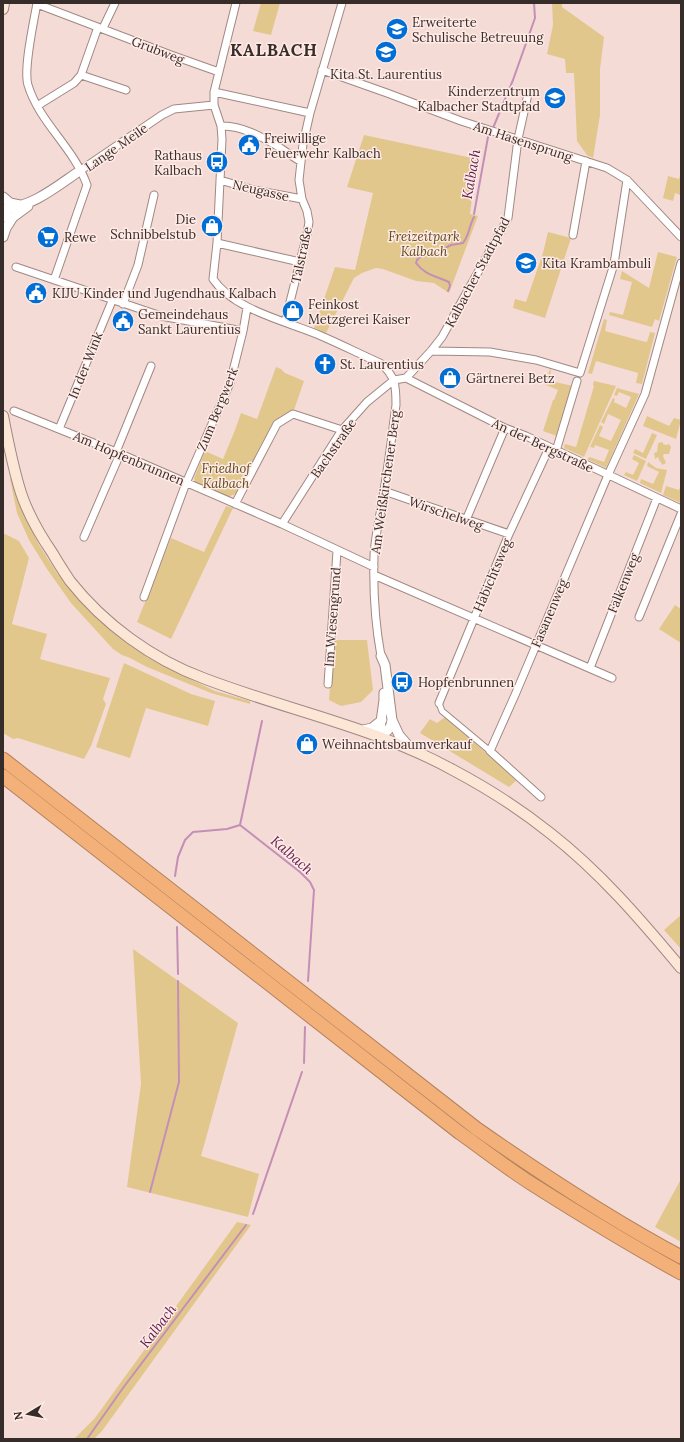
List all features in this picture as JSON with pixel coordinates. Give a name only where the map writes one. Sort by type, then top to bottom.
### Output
[{"type":"highway","points":[[3,759],[477,1129],[573,1194],[681,1257]]},
{"type":"highway","points":[[3,776],[460,1133],[531,1183],[612,1234],[681,1273]]},
{"type":"main road","points":[[3,9],[4,3]]},
{"type":"main road","points":[[3,416],[10,453],[22,495],[40,535],[70,580],[108,620],[130,638],[155,654],[200,677],[379,736]]},
{"type":"main road","name":"Am Weißkirchener Berg","points":[[379,736],[453,770],[502,798],[550,833],[593,871],[620,898],[681,968]]},
{"type":"street","points":[[3,209],[21,206],[31,202],[81,170],[37,106],[27,84],[27,65],[37,3]]},
{"type":"street","name":"Grubweg","points":[[37,3],[219,72]]},
{"type":"street","points":[[37,106],[74,83],[81,74],[100,28],[115,3]]},
{"type":"street","points":[[236,3],[214,92],[214,105],[221,126],[222,140],[217,243],[213,279],[218,286],[247,308],[320,336],[380,363],[389,370],[394,380],[406,378]]},
{"type":"street","name":"Talstraße","points":[[285,322],[307,234],[307,211],[302,199],[299,180],[302,144],[342,3]]},
{"type":"street","name":"Am Hasensprung","points":[[322,70],[461,121],[607,168],[627,180],[681,237]]},
{"type":"street","points":[[81,74],[126,90]]},
{"type":"street","points":[[214,92],[310,113]]},
{"type":"street","name":"Kalbacher Stadtpfad","points":[[406,378],[442,337],[508,218],[518,139],[528,94]]},
{"type":"street","name":"Lange Meile","points":[[54,280],[87,184],[81,170],[162,115],[174,109],[214,105]]},
{"type":"street","points":[[221,126],[230,125],[240,128],[272,143],[300,161]]},
{"type":"street","points":[[573,235],[586,160]]},
{"type":"street","name":"Neugasse","points":[[220,180],[254,190],[302,199]]},
{"type":"street","points":[[431,351],[490,352],[536,360],[580,373],[614,264],[627,180]]},
{"type":"street","points":[[123,304],[138,265],[154,195]]},
{"type":"street","points":[[3,198],[10,203],[21,206]]},
{"type":"street","points":[[3,217],[13,216],[26,208],[31,202]]},
{"type":"street","points":[[3,237],[13,216]]},
{"type":"street","points":[[217,243],[300,262]]},
{"type":"street","points":[[608,474],[646,394],[681,263]]},
{"type":"street","points":[[16,267],[161,316],[244,331]]},
{"type":"street","name":"In der Wink","points":[[59,429],[112,300]]},
{"type":"street","name":"Zum Bergwerk","points":[[144,597],[186,483],[230,383],[244,331],[247,308]]},
{"type":"street","points":[[84,537],[151,366]]},
{"type":"street","name":"An der Bergstraße","points":[[406,378],[505,428],[526,436],[552,450],[608,474],[681,509]]},
{"type":"street","name":"Bachstraße","points":[[282,524],[342,430],[367,402],[394,380]]},
{"type":"street","name":"Am Weißkirchener Berg","points":[[379,736],[384,700],[380,665],[381,656],[374,610],[374,567],[377,525],[384,491],[396,405],[394,380]]},
{"type":"street","name":"Habichtsweg","points":[[439,703],[509,534],[552,450],[577,381]]},
{"type":"street","name":"Am Hopfenbrunnen","points":[[14,411],[118,453],[282,524],[374,567]]},
{"type":"street","points":[[235,504],[277,424],[293,414],[342,430]]},
{"type":"street","points":[[466,520],[505,428]]},
{"type":"street","name":"Fasanenweg","points":[[490,751],[608,474]]},
{"type":"street","name":"Wirschelweg","points":[[384,491],[509,534]]},
{"type":"street","name":"Falkenweg","points":[[590,668],[657,498]]},
{"type":"street","points":[[639,617],[681,514]]},
{"type":"street","name":"Im Wiesengrund","points":[[328,684],[337,551]]},
{"type":"street","points":[[374,575],[612,678]]},
{"type":"street","name":"Am Weißkirchener Berg","points":[[381,656],[385,665],[392,720],[399,735],[412,750]]},
{"type":"street","points":[[439,703],[442,711],[490,751],[541,797]]},
{"type":"street","points":[[363,730],[372,728],[382,720]]},
{"type":"street","points":[[379,736],[388,731],[391,727],[392,720]]},
{"type":"green space","points":[[261,3],[280,3],[271,35],[253,31]]},
{"type":"green space","points":[[552,3],[562,3],[562,7],[604,37],[600,69],[600,115],[593,158],[587,155],[577,141],[574,73],[566,73],[565,59],[547,54],[553,25]]},
{"type":"green space","name":"Freizeitpark Kalbach","points":[[364,135],[477,159],[470,214],[478,216],[449,293],[434,283],[416,281],[383,269],[376,268],[362,273],[354,278],[326,333],[314,328],[335,267],[355,270],[373,193],[347,187]]},
{"type":"green space","points":[[681,173],[680,195],[675,193],[673,201],[663,198],[668,176],[679,179]]},
{"type":"green space","points":[[548,232],[571,238],[545,318],[513,308],[515,299],[526,302],[543,253]]},
{"type":"green space","points":[[658,252],[677,257],[659,321],[655,319],[652,327],[609,315],[610,312],[623,315],[632,282],[620,279],[622,271],[649,288]]},
{"type":"green space","points":[[604,319],[607,320],[605,331],[647,342],[650,332],[655,333],[642,384],[636,383],[638,373],[596,361],[592,374],[588,373]]},
{"type":"green space","name":"Friedhof Kalbach","points":[[276,367],[285,373],[304,381],[294,410],[275,422],[236,494],[227,497],[195,482],[194,478],[205,451],[223,459],[241,413],[257,419]]},
{"type":"green space","points":[[550,369],[549,383],[554,384],[555,382],[573,386],[557,436],[543,431],[553,400],[558,390],[544,384]]},
{"type":"green space","points":[[594,381],[616,386],[584,457],[564,448],[565,444],[576,447],[594,386]]},
{"type":"green space","points":[[617,388],[639,394],[606,468],[587,459],[590,457],[604,462],[609,450],[595,445],[594,448],[590,447],[600,425],[603,427],[599,436],[611,441],[621,420],[608,414],[604,424],[601,422],[613,398],[615,399],[614,402],[626,408],[631,397],[619,392],[617,396],[614,395]]},
{"type":"green space","points":[[647,416],[669,426],[674,418],[681,420],[676,439],[643,426]]},
{"type":"green space","points":[[652,433],[657,435],[646,459],[633,453],[635,449],[643,453]]},
{"type":"green space","points":[[663,442],[663,444],[669,444],[671,447],[669,454],[664,454],[663,456],[666,463],[662,465],[658,457],[655,459],[654,453],[657,452],[658,443]]},
{"type":"green space","points":[[634,455],[646,461],[637,481],[624,475],[626,472],[633,475],[639,463],[632,459]]},
{"type":"green space","points":[[648,462],[656,468],[667,470],[661,493],[640,483],[641,479],[653,484],[659,472],[647,466]]},
{"type":"green space","points":[[12,477],[22,509],[39,545],[57,573],[83,603],[112,632],[133,647],[192,680],[215,691],[250,701],[250,704],[211,693],[147,667],[113,649],[71,603],[29,540],[17,513],[10,479]]},
{"type":"green space","points":[[681,484],[681,503],[663,495],[666,486],[679,490]]},
{"type":"green space","name":"Friedhof Kalbach","points":[[226,506],[233,508],[171,639],[137,622],[171,538],[204,552]]},
{"type":"green space","points":[[3,533],[19,541],[29,558],[12,624],[47,634],[40,659],[110,678],[103,699],[106,704],[91,746],[84,759],[18,738],[13,739],[3,733]]},
{"type":"green space","points":[[675,605],[681,609],[681,643],[659,629]]},
{"type":"green space","points":[[334,640],[367,640],[373,690],[361,702],[341,706],[329,700]]},
{"type":"green space","points":[[124,663],[191,694],[215,701],[208,726],[146,708],[130,758],[96,747]]},
{"type":"green space","points":[[445,717],[517,780],[509,787],[420,733],[430,719],[437,723]]},
{"type":"green space","points":[[681,915],[681,949],[664,930]]},
{"type":"green space","points":[[133,949],[238,1023],[201,1156],[259,1174],[248,1217],[127,1187],[141,1084]]},
{"type":"green space","points":[[681,1179],[681,1242],[655,1227]]},
{"type":"green space","points":[[237,1222],[251,1225],[102,1431],[94,1439],[74,1439],[95,1418]]},
{"type":"waterway","name":"Kalbach","points":[[493,128],[513,80],[535,18],[534,3]]},
{"type":"waterway","name":"Kalbach","points":[[474,214],[488,137]]},
{"type":"waterway","name":"Kalbach","points":[[448,291],[450,286],[449,282],[423,270],[416,263],[417,260],[420,257],[438,252],[451,245],[463,243],[467,237],[474,217]]},
{"type":"waterway","name":"Kalbach","points":[[262,721],[240,825],[300,872],[310,882],[314,890],[308,981]]},
{"type":"waterway","name":"Kalbach","points":[[175,876],[178,857],[185,840],[193,832],[227,829],[240,825]]},
{"type":"waterway","name":"Kalbach","points":[[177,927],[178,974]]},
{"type":"waterway","name":"Kalbach","points":[[150,1192],[179,1082],[178,981]]},
{"type":"waterway","name":"Kalbach","points":[[304,1063],[305,1027]]},
{"type":"waterway","name":"Kalbach","points":[[253,1214],[302,1072]]},
{"type":"waterway","name":"Kalbach","points":[[87,1439],[123,1388],[246,1225]]},
{"type":"place","name":"Erweiterte Schulische Betreuung","points":[[397,29]]},
{"type":"place","name":"Kita St. Laurentius","points":[[386,52]]},
{"type":"place","name":"Kinderzentrum Kalbacher Stadtpfad","points":[[555,98]]},
{"type":"place","name":"Freiwillige Feuerwehr Kalbach","points":[[249,145]]},
{"type":"place","name":"Rathaus Kalbach","points":[[217,162]]},
{"type":"place","name":"Die Schnibbelstub","points":[[212,226]]},
{"type":"place","name":"Rewe","points":[[48,237]]},
{"type":"place","name":"Kita Krambambuli","points":[[526,263]]},
{"type":"place","name":"KIJU Kinder und Jugendhaus Kalbach","points":[[36,293]]},
{"type":"place","name":"Feinkost Metzgerei Kaiser","points":[[293,311]]},
{"type":"place","name":"Gemeindehaus Sankt Laurentius","points":[[123,321]]},
{"type":"place","name":"St. Laurentius","points":[[325,364]]},
{"type":"place","name":"Gärtnerei Betz","points":[[450,378]]},
{"type":"place","name":"Hopfenbrunnen","points":[[402,682]]},
{"type":"place","name":"Weihnachtsbaumverkauf","points":[[307,744]]},
{"type":"district","name":"KALBACH","points":[[274,50]]}]
